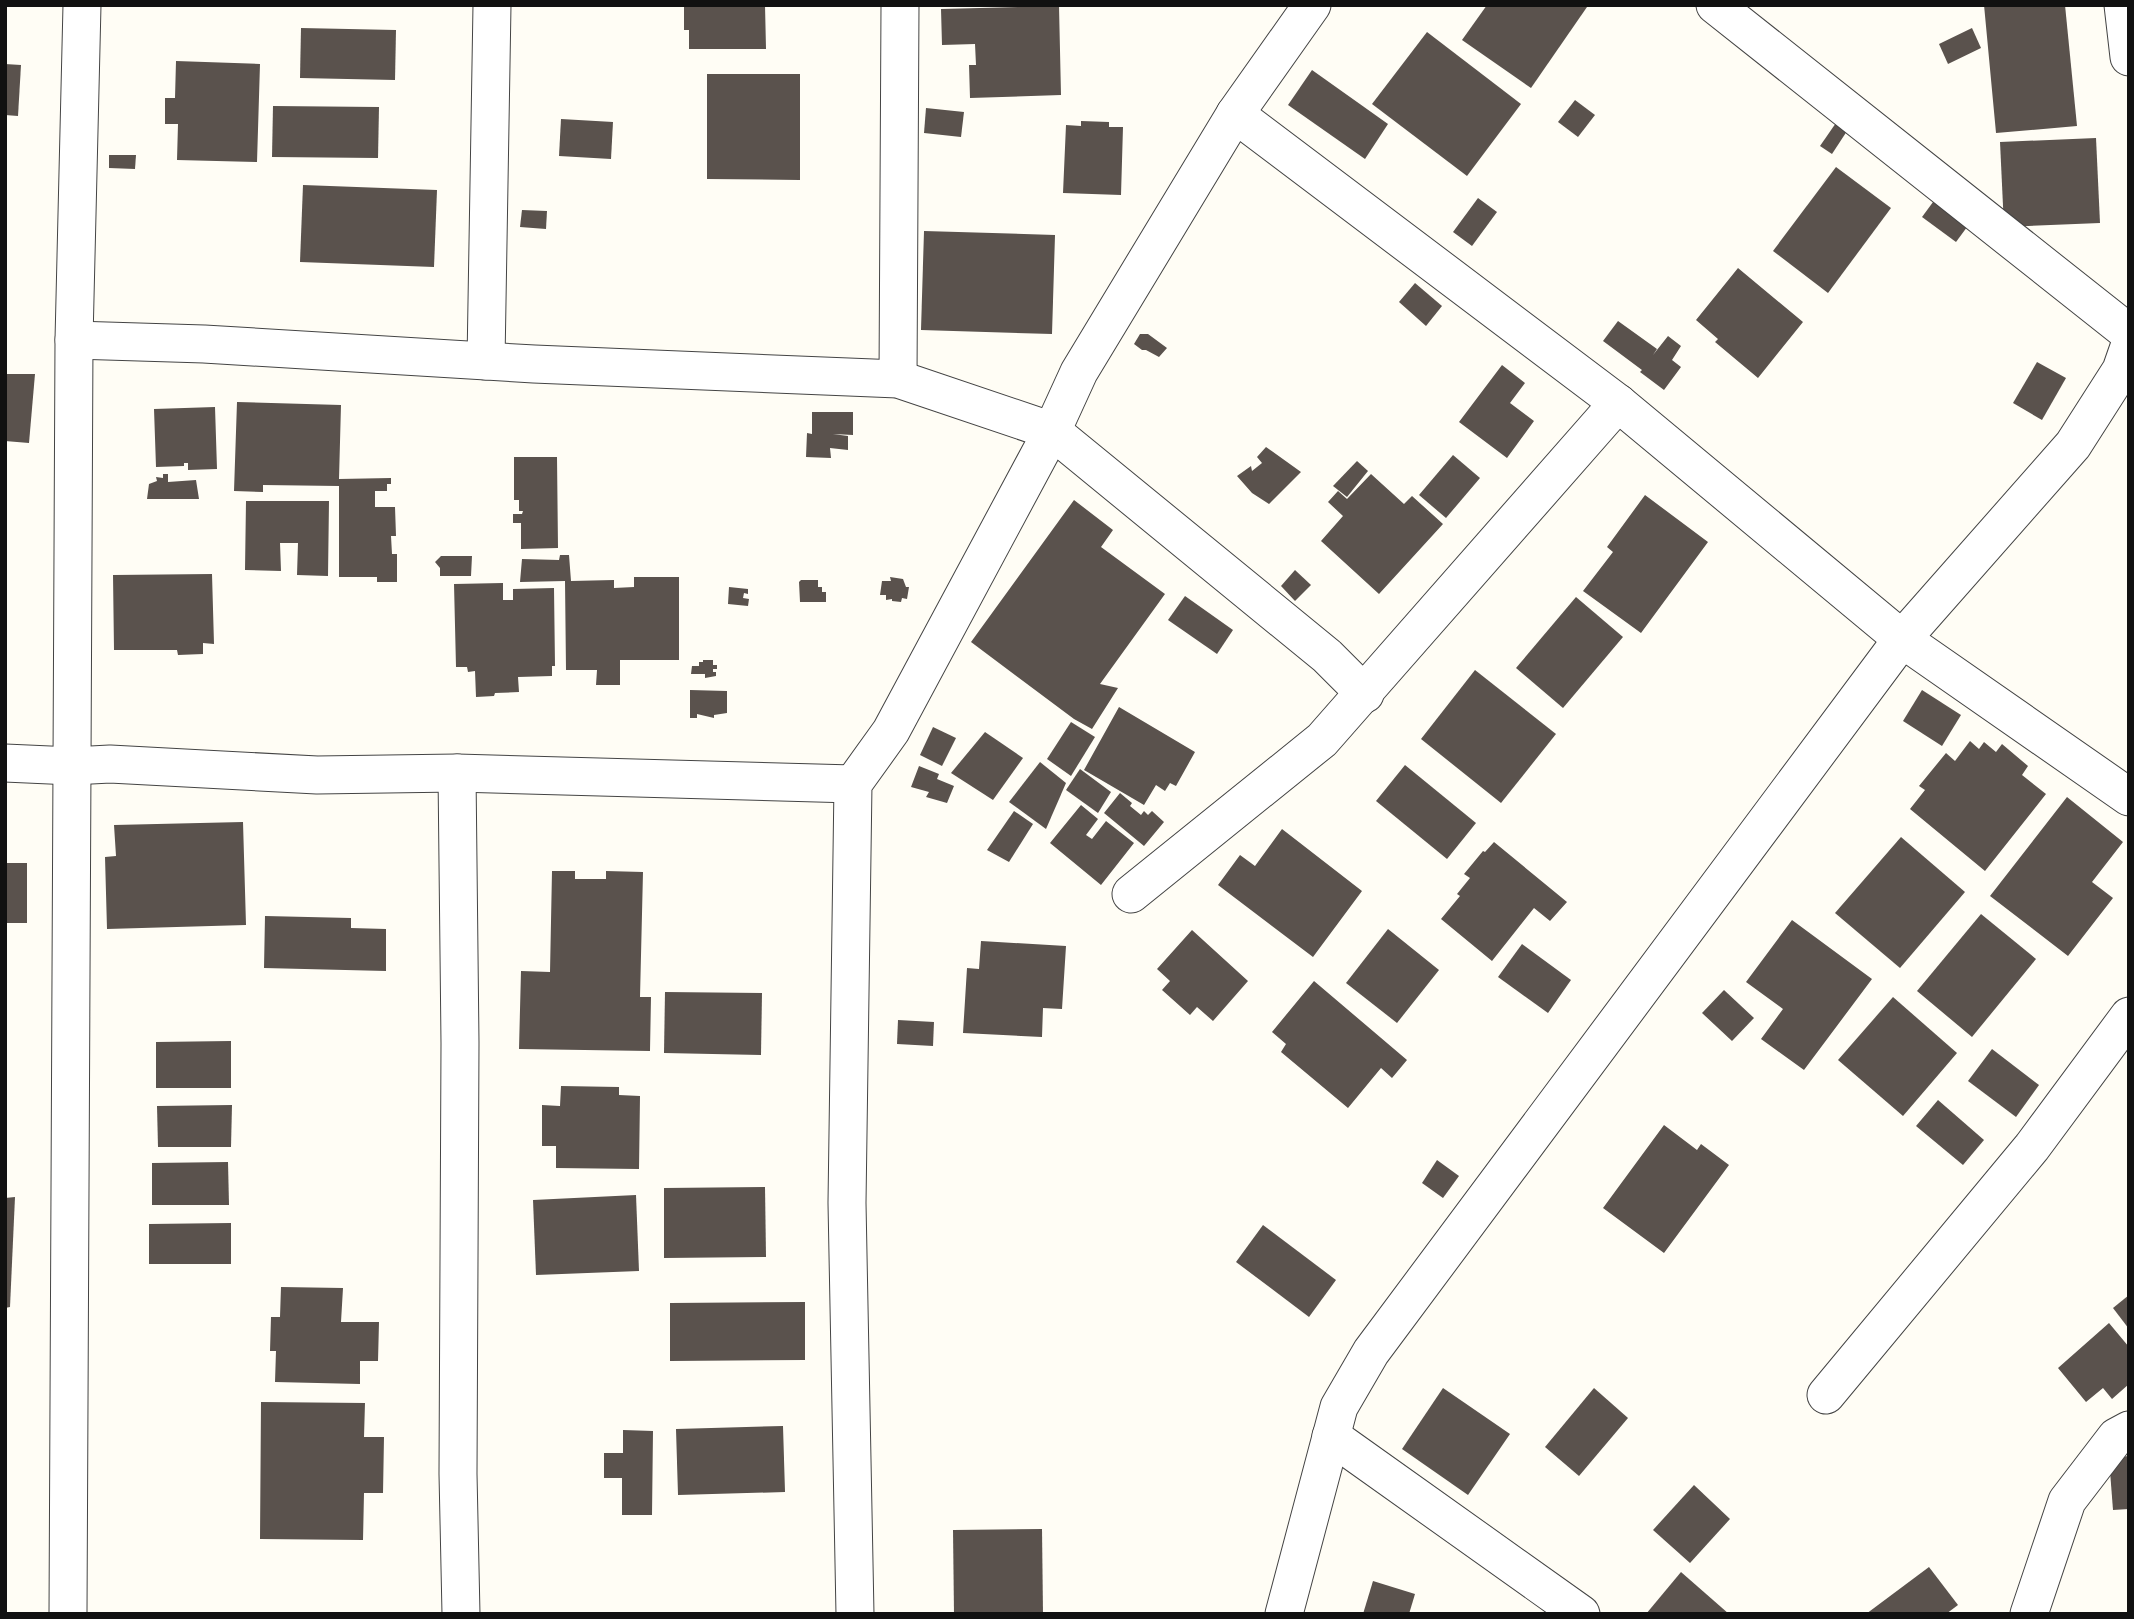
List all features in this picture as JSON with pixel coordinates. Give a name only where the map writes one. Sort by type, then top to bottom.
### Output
[{"type":"street","points":[[68,1614],[74,340],[82,5]]},
{"type":"street","points":[[486,361],[492,5]]},
{"type":"street","points":[[898,379],[900,5]]},
{"type":"street","points":[[855,1614],[847,1203],[853,784],[891,731],[1052,431],[1079,372],[1235,114],[1312,5]]},
{"type":"street","points":[[1283,1614],[1339,1407],[1371,1352],[1902,639],[2073,445],[2120,370],[2127,328],[1715,5]]},
{"type":"street","points":[[2123,5],[2129,57]]},
{"type":"street","points":[[1235,114],[1618,403],[1902,639],[2129,797]]},
{"type":"street","points":[[74,340],[204,344],[486,361],[898,379],[1052,431],[1327,656],[1365,694]]},
{"type":"street","points":[[1131,894],[1322,740],[1618,403]]},
{"type":"street","points":[[5,763],[72,766],[110,764],[317,775],[457,773],[853,784]]},
{"type":"street","points":[[457,773],[460,1043],[458,1474],[461,1614]]},
{"type":"street","points":[[1826,1395],[2032,1147],[2129,1016]]},
{"type":"street","points":[[2029,1614],[2067,1501],[2116,1437],[2129,1430]]},
{"type":"street","points":[[1331,1436],[1581,1614]]},
{"type":"building","points":[[684,5],[765,5],[766,49],[689,49],[689,30],[684,30]]},
{"type":"building","points":[[1487,5],[1587,7],[1531,88],[1462,40]]},
{"type":"building","points":[[1984,5],[2065,5],[2077,126],[1996,133]]},
{"type":"building","points":[[1059,6],[1061,95],[970,98],[969,65],[976,65],[975,44],[942,45],[941,9]]},
{"type":"building","points":[[301,28],[396,30],[395,80],[300,78]]},
{"type":"building","points":[[1972,28],[1981,48],[1948,64],[1939,44]]},
{"type":"building","points":[[1427,32],[1521,104],[1467,176],[1372,104]]},
{"type":"building","points":[[176,61],[260,64],[257,162],[177,160],[178,124],[165,124],[165,98],[175,98]]},
{"type":"building","points":[[5,64],[21,65],[18,116],[5,115]]},
{"type":"building","points":[[1312,70],[1388,124],[1365,159],[1288,105]]},
{"type":"building","points":[[707,74],[800,74],[800,180],[707,179]]},
{"type":"building","points":[[1575,100],[1595,115],[1578,137],[1558,122]]},
{"type":"building","points":[[273,106],[379,107],[378,158],[272,157]]},
{"type":"building","points":[[926,108],[964,112],[961,137],[924,133]]},
{"type":"building","points":[[561,119],[613,122],[611,159],[559,156]]},
{"type":"building","points":[[1838,120],[1849,128],[1832,154],[1820,146]]},
{"type":"building","points":[[1081,121],[1109,122],[1109,127],[1123,127],[1121,195],[1063,193],[1066,125],[1081,126]]},
{"type":"building","points":[[2096,138],[2100,223],[2004,227],[2000,142]]},
{"type":"building","points":[[109,155],[136,155],[135,169],[109,168]]},
{"type":"building","points":[[1836,167],[1891,208],[1828,293],[1773,251]]},
{"type":"building","points":[[303,185],[437,190],[434,267],[300,262]]},
{"type":"building","points":[[1478,198],[1497,212],[1472,246],[1453,232]]},
{"type":"building","points":[[1936,198],[1970,223],[1956,242],[1922,217]]},
{"type":"building","points":[[522,210],[547,211],[546,229],[520,227]]},
{"type":"building","points":[[924,231],[1055,235],[1052,334],[921,330]]},
{"type":"building","points":[[1738,268],[1803,322],[1758,378],[1715,342],[1718,339],[1696,320]]},
{"type":"building","points":[[1415,283],[1442,306],[1426,326],[1399,302]]},
{"type":"building","points":[[1618,321],[1657,349],[1653,355],[1668,336],[1681,346],[1672,360],[1681,367],[1664,390],[1603,341]]},
{"type":"building","points":[[1140,334],[1148,334],[1167,348],[1159,357],[1142,350],[1134,344]]},
{"type":"building","points":[[2037,362],[2066,378],[2042,420],[2013,403]]},
{"type":"building","points":[[1502,365],[1525,383],[1510,403],[1534,421],[1507,458],[1459,422]]},
{"type":"building","points":[[5,374],[35,374],[29,443],[5,441]]},
{"type":"building","points":[[237,402],[341,405],[339,479],[391,478],[387,491],[375,491],[375,507],[395,507],[396,536],[391,536],[392,554],[397,554],[397,582],[377,582],[377,577],[339,577],[339,486],[263,485],[263,492],[234,491]]},
{"type":"building","points":[[215,407],[217,469],[188,470],[188,463],[184,463],[184,466],[156,467],[154,409]]},
{"type":"building","points":[[812,412],[853,412],[853,435],[833,434],[848,436],[848,450],[830,448],[831,458],[806,457],[807,433],[812,434]]},
{"type":"building","points":[[1266,447],[1301,472],[1269,504],[1252,493],[1237,476],[1251,466],[1252,471],[1262,463],[1257,457]]},
{"type":"building","points":[[1453,455],[1480,478],[1446,518],[1419,495]]},
{"type":"building","points":[[514,457],[557,457],[558,548],[521,549],[521,523],[513,523],[513,514],[522,514],[523,511],[519,511],[519,500],[514,500]]},
{"type":"building","points":[[1357,461],[1368,471],[1347,497],[1333,486]]},
{"type":"building","points":[[163,474],[168,474],[168,482],[196,480],[199,499],[147,499],[149,484],[157,481],[156,477],[163,478]]},
{"type":"building","points":[[1371,474],[1404,504],[1412,496],[1443,524],[1379,594],[1321,541],[1343,516],[1328,502],[1338,491],[1347,499]]},
{"type":"building","points":[[1645,495],[1708,542],[1641,633],[1583,591],[1613,552],[1607,547]]},
{"type":"building","points":[[1074,500],[1113,530],[1101,547],[1165,594],[1100,684],[1118,688],[1092,729],[1074,719],[971,642]]},
{"type":"building","points":[[246,501],[329,501],[328,576],[297,575],[298,543],[280,543],[281,571],[245,570]]},
{"type":"building","points":[[560,555],[569,555],[571,581],[614,580],[614,588],[634,587],[634,577],[679,577],[679,660],[620,660],[620,685],[596,685],[597,670],[566,670],[565,581],[520,582],[522,559],[559,560]]},
{"type":"building","points":[[441,556],[472,556],[471,576],[440,576],[440,568],[435,562]]},
{"type":"building","points":[[1295,570],[1311,585],[1295,601],[1281,586]]},
{"type":"building","points":[[212,574],[214,644],[203,643],[203,654],[178,655],[177,650],[114,650],[113,575]]},
{"type":"building","points":[[890,577],[903,579],[906,587],[909,587],[907,599],[902,598],[901,602],[892,601],[886,600],[886,595],[880,595],[882,581],[891,581]]},
{"type":"building","points":[[801,580],[818,580],[818,587],[822,587],[822,592],[826,592],[826,602],[800,602]]},
{"type":"building","points":[[503,583],[503,600],[513,600],[513,589],[554,588],[555,666],[552,666],[552,676],[518,677],[519,692],[476,697],[475,671],[468,672],[467,667],[456,667],[454,584]]},
{"type":"building","points":[[729,587],[748,589],[748,594],[744,593],[743,598],[749,599],[748,606],[728,604]]},
{"type":"building","points":[[1185,596],[1233,630],[1217,654],[1168,620]]},
{"type":"building","points":[[1576,597],[1623,637],[1563,708],[1516,668]]},
{"type":"building","points":[[713,660],[713,665],[717,665],[717,669],[713,669],[716,676],[705,678],[705,674],[691,674],[692,666],[699,666],[699,662]]},
{"type":"building","points":[[1475,670],[1556,734],[1501,803],[1421,739]]},
{"type":"building","points":[[690,690],[727,691],[727,713],[714,715],[714,718],[697,714],[697,718],[690,718]]},
{"type":"building","points":[[1922,690],[1961,715],[1942,746],[1903,721]]},
{"type":"building","points":[[1119,707],[1195,752],[1176,786],[1170,783],[1165,791],[1156,785],[1144,805],[1084,770]]},
{"type":"building","points":[[1071,722],[1095,737],[1071,776],[1047,759]]},
{"type":"building","points":[[933,727],[956,738],[942,766],[920,755]]},
{"type":"building","points":[[985,732],[1023,758],[993,800],[951,773]]},
{"type":"building","points":[[1970,741],[1979,749],[1984,742],[1996,752],[2002,744],[2028,766],[2022,775],[2046,794],[1985,871],[1910,809],[1925,790],[1919,786],[1946,753],[1955,761]]},
{"type":"building","points":[[1040,762],[1066,783],[1046,829],[1009,802]]},
{"type":"building","points":[[1405,765],[1476,823],[1447,859],[1376,801]]},
{"type":"building","points":[[919,766],[939,774],[937,779],[954,786],[947,803],[926,797],[929,792],[911,787]]},
{"type":"building","points":[[1080,769],[1111,792],[1098,813],[1066,790]]},
{"type":"building","points":[[1120,793],[1141,815],[1144,811],[1148,815],[1152,811],[1164,822],[1144,846],[1104,813]]},
{"type":"building","points":[[2067,797],[2123,842],[2092,882],[2113,898],[2068,956],[1990,896]]},
{"type":"building","points":[[1081,805],[1098,819],[1086,835],[1092,839],[1106,821],[1134,843],[1101,885],[1050,843]]},
{"type":"building","points":[[1014,811],[1033,824],[1009,862],[987,850]]},
{"type":"building","points":[[243,822],[246,925],[107,929],[105,857],[116,856],[114,825]]},
{"type":"building","points":[[1282,829],[1362,891],[1313,957],[1218,885],[1240,855],[1255,866]]},
{"type":"building","points":[[1901,837],[1965,892],[1900,968],[1835,913]]},
{"type":"building","points":[[1494,842],[1567,902],[1550,921],[1534,908],[1492,961],[1441,919],[1460,896],[1457,894],[1470,878],[1464,874]]},
{"type":"building","points":[[5,863],[27,863],[27,923],[5,923]]},
{"type":"building","points":[[552,871],[575,871],[575,879],[606,879],[606,871],[643,872],[640,997],[651,997],[650,1051],[519,1049],[521,971],[550,972]]},
{"type":"building","points":[[1981,914],[2036,959],[1972,1037],[1917,991]]},
{"type":"building","points":[[265,916],[351,918],[351,928],[386,929],[386,971],[264,968]]},
{"type":"building","points":[[1792,920],[1872,979],[1804,1070],[1761,1039],[1783,1009],[1746,982]]},
{"type":"building","points":[[1388,929],[1439,970],[1397,1023],[1346,983]]},
{"type":"building","points":[[1192,930],[1248,981],[1213,1021],[1197,1007],[1190,1015],[1162,990],[1170,981],[1157,969]]},
{"type":"building","points":[[981,941],[1066,946],[1062,1009],[1043,1008],[1042,1037],[963,1033],[967,968],[979,969]]},
{"type":"building","points":[[1522,944],[1571,980],[1548,1013],[1498,977]]},
{"type":"building","points":[[1314,981],[1407,1060],[1392,1078],[1381,1068],[1348,1108],[1281,1052],[1286,1044],[1272,1032]]},
{"type":"building","points":[[1724,990],[1754,1018],[1732,1041],[1702,1013]]},
{"type":"building","points":[[665,992],[762,993],[761,1055],[664,1053]]},
{"type":"building","points":[[1893,997],[1957,1053],[1903,1116],[1838,1060]]},
{"type":"building","points":[[898,1020],[934,1022],[933,1046],[897,1044]]},
{"type":"building","points":[[231,1041],[231,1088],[156,1088],[156,1042]]},
{"type":"building","points":[[1992,1049],[2039,1085],[2016,1117],[1968,1081]]},
{"type":"building","points":[[561,1086],[619,1087],[619,1095],[640,1096],[639,1169],[556,1168],[556,1146],[542,1146],[542,1105],[560,1106]]},
{"type":"building","points":[[1938,1100],[1984,1140],[1963,1165],[1916,1126]]},
{"type":"building","points":[[232,1105],[231,1147],[158,1147],[157,1106]]},
{"type":"building","points":[[1664,1125],[1697,1150],[1701,1144],[1729,1165],[1664,1253],[1603,1208]]},
{"type":"building","points":[[1437,1160],[1459,1176],[1443,1198],[1422,1183]]},
{"type":"building","points":[[228,1162],[229,1205],[152,1205],[152,1163]]},
{"type":"building","points":[[765,1187],[766,1257],[664,1258],[664,1188]]},
{"type":"building","points":[[636,1195],[639,1271],[536,1275],[533,1200]]},
{"type":"building","points":[[15,1197],[10,1307],[5,1308],[5,1198]]},
{"type":"building","points":[[231,1223],[231,1264],[149,1264],[149,1224]]},
{"type":"building","points":[[1263,1225],[1336,1280],[1309,1317],[1236,1262]]},
{"type":"building","points":[[281,1287],[343,1288],[341,1322],[379,1322],[378,1361],[360,1361],[360,1384],[275,1382],[276,1351],[270,1351],[271,1317],[280,1317]]},
{"type":"building","points":[[2129,1295],[2129,1329],[2113,1308]]},
{"type":"building","points":[[805,1302],[805,1360],[670,1361],[670,1303]]},
{"type":"building","points":[[2109,1323],[2129,1347],[2129,1384],[2112,1399],[2103,1388],[2086,1402],[2058,1368]]},
{"type":"building","points":[[1443,1388],[1510,1434],[1468,1495],[1402,1449]]},
{"type":"building","points":[[1594,1388],[1628,1418],[1579,1476],[1545,1447]]},
{"type":"building","points":[[261,1402],[365,1403],[364,1437],[384,1437],[383,1493],[364,1493],[363,1540],[260,1539]]},
{"type":"building","points":[[783,1426],[785,1492],[678,1495],[676,1429]]},
{"type":"building","points":[[623,1430],[653,1431],[652,1515],[622,1515],[622,1478],[604,1478],[604,1453],[623,1453]]},
{"type":"building","points":[[2129,1456],[2129,1509],[2113,1510],[2109,1458]]},
{"type":"building","points":[[1694,1485],[1730,1519],[1690,1563],[1653,1530]]},
{"type":"building","points":[[1042,1529],[1043,1614],[954,1614],[953,1530]]},
{"type":"building","points":[[1929,1567],[1958,1605],[1946,1614],[1866,1614]]},
{"type":"building","points":[[1681,1572],[1729,1614],[1646,1614]]},
{"type":"building","points":[[1373,1581],[1415,1594],[1409,1614],[1363,1614]]}]
